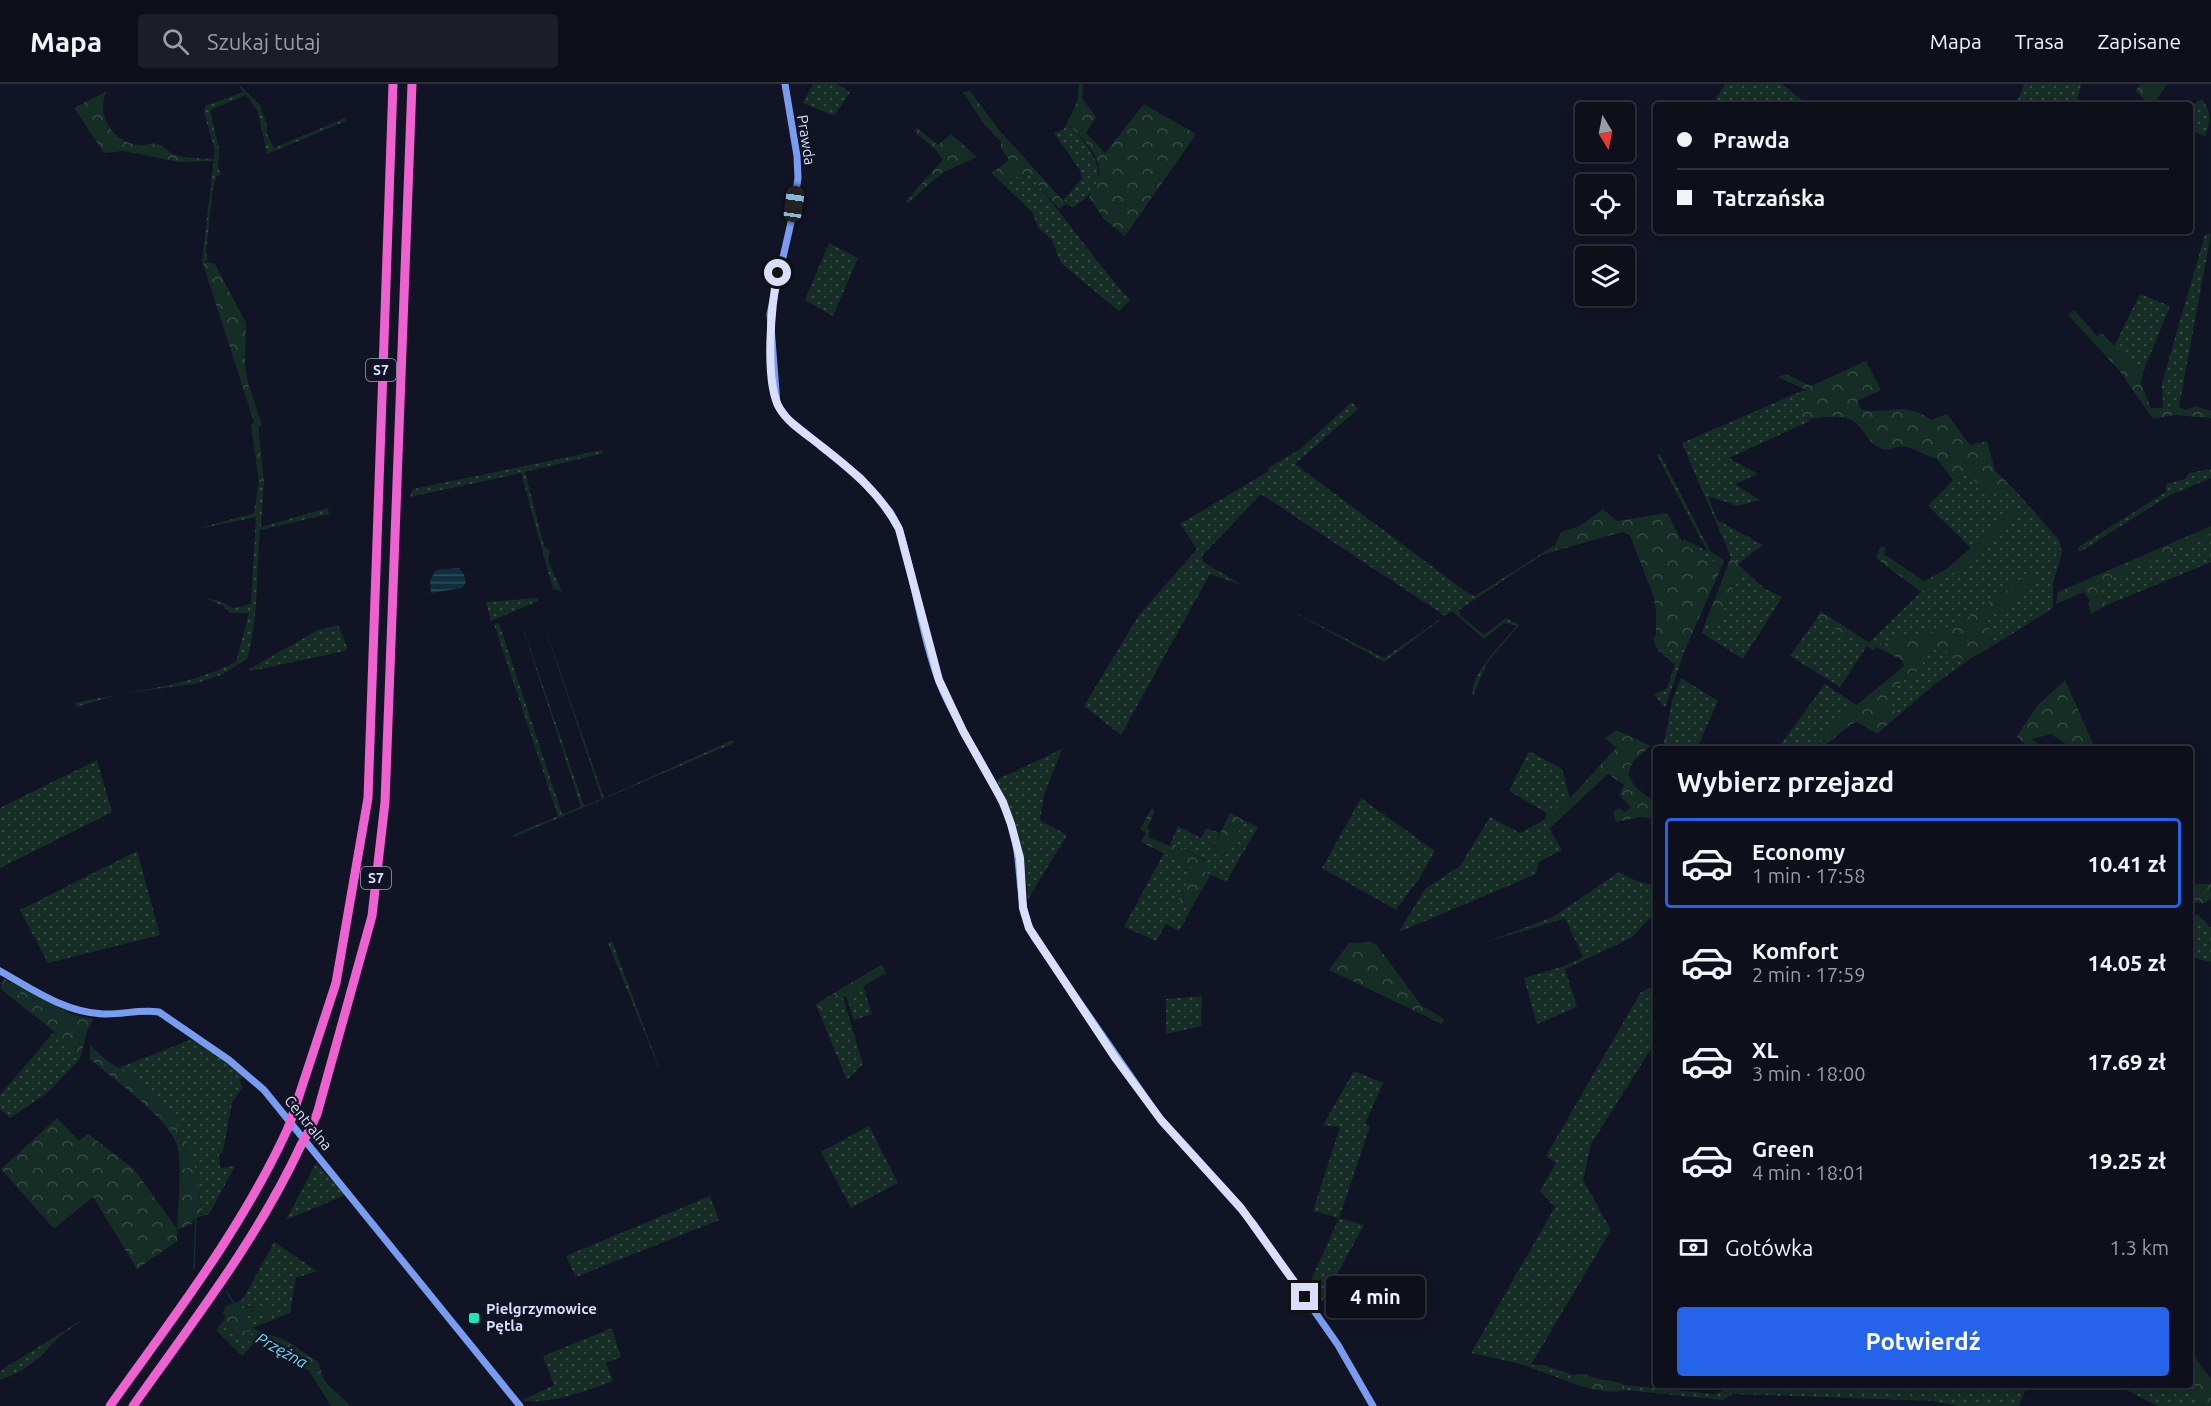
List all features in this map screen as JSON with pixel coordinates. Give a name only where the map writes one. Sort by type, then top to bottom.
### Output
[{"type":"highway","name":"S7","points":[[110,1406],[229,1237],[271,1165],[292,1117],[336,983],[368,798],[393,84]]},
{"type":"highway","name":"S7","points":[[133,1406],[242,1254],[283,1185],[320,1102],[372,916],[385,802],[412,84]]},
{"type":"street","name":"Prawda","points":[[785,84],[798,168],[792,218],[770,314],[777,404],[788,419],[861,478],[891,513],[902,537],[939,680],[963,731],[1003,802],[1011,824],[1020,858],[1023,908],[1034,937],[1161,1120],[1253,1223],[1338,1345],[1373,1406]]},
{"type":"street","name":"Centralna","points":[[0,971],[75,1010],[106,1014],[145,1010],[159,1012],[251,1076],[414,1273],[520,1406]]},
{"type":"green space","points":[[238,84],[260,105],[267,125],[267,134],[274,148],[345,118],[346,121],[267,154],[258,112],[246,95],[210,110],[219,149],[218,168],[221,174],[217,176],[213,187],[206,252],[208,261],[202,261],[215,150],[204,113],[205,106],[243,92]]},
{"type":"green space","points":[[813,84],[837,84],[850,92],[834,116],[803,103]]},
{"type":"green space","points":[[1079,84],[1083,84],[1082,98],[1096,117],[1086,133],[1105,153],[1144,104],[1196,134],[1125,236],[1104,219],[1089,197],[1099,175],[1097,161],[1089,146],[1067,123],[1077,102]]},
{"type":"green space","points":[[1725,84],[1782,84],[1804,102],[1714,102]]},
{"type":"green space","points":[[2024,84],[2081,84],[2077,102],[2017,102]]},
{"type":"green space","points":[[2140,84],[2167,84],[2157,99],[2160,102],[2147,102],[2136,91]]},
{"type":"green space","points":[[107,91],[103,109],[105,118],[114,133],[122,139],[139,145],[155,144],[178,156],[214,159],[214,161],[179,162],[123,151],[104,153],[74,108]]},
{"type":"green space","points":[[970,91],[999,130],[1066,204],[1059,209],[1028,173],[1001,182],[992,173],[1009,160],[1001,148],[1001,142],[984,124],[963,92]]},
{"type":"green space","points":[[2202,99],[2207,108],[2209,117],[2205,136],[2193,131],[2193,104]]},
{"type":"green space","points":[[1067,123],[1093,155],[1098,176],[1095,187],[1087,197],[1073,207],[1066,204],[1064,199],[1082,179],[1080,170],[1054,133],[1064,129]]},
{"type":"green space","points":[[917,128],[938,145],[951,134],[977,157],[942,173],[908,203],[906,201],[943,160],[935,149],[914,131]]},
{"type":"green space","points":[[1028,173],[1130,300],[1119,311],[1061,263],[1052,240],[1038,228],[1033,213],[1001,182]]},
{"type":"green space","points":[[2211,233],[2179,407],[2163,408],[2162,383],[2205,235]]},
{"type":"green space","points":[[829,243],[858,258],[833,316],[805,300]]},
{"type":"green space","points":[[202,261],[215,264],[246,323],[245,364],[248,383],[262,425],[258,427],[264,481],[259,482],[251,425],[254,422]]},
{"type":"green space","points":[[2140,294],[2170,306],[2143,372],[2114,346]]},
{"type":"green space","points":[[2074,310],[2097,336],[2101,333],[2143,372],[2141,384],[2151,408],[2179,407],[2186,410],[2195,406],[2211,411],[2211,418],[2174,415],[2153,419],[2119,370],[2068,315]]},
{"type":"green space","points":[[1866,361],[1881,390],[1857,401],[1862,410],[1905,409],[1931,420],[1947,414],[1970,445],[1987,441],[1995,471],[2014,489],[2001,493],[1995,492],[1966,475],[1953,480],[1937,459],[1907,447],[1887,450],[1880,448],[1871,442],[1859,426],[1851,420],[1832,417],[1801,418],[1808,391],[1778,377],[1786,374],[1811,386]]},
{"type":"green space","points":[[1804,390],[1808,391],[1801,418],[1812,420],[1729,458],[1758,474],[1735,484],[1760,500],[1738,506],[1708,496],[1717,520],[1763,545],[1738,564],[1731,557],[1682,443]]},
{"type":"green space","points":[[1352,402],[1358,409],[1295,464],[1469,594],[1475,596],[1555,545],[1558,550],[1540,556],[1459,610],[1460,615],[1484,635],[1506,618],[1519,625],[1487,663],[1473,696],[1473,688],[1481,669],[1517,626],[1504,623],[1484,639],[1452,611],[1384,662],[1290,610],[1384,658],[1445,616],[1261,494],[1202,556],[1203,562],[1242,585],[1210,574],[1121,735],[1084,706],[1139,615],[1197,549],[1180,524],[1269,471],[1268,468],[1299,450]]},
{"type":"green space","points":[[602,450],[604,453],[525,472],[544,546],[550,551],[548,561],[562,591],[553,589],[521,473],[410,497],[413,489]]},
{"type":"green space","points":[[1660,454],[1711,552],[1724,560],[1722,566],[1684,545],[1683,539],[1707,551],[1657,455]]},
{"type":"green space","points":[[2211,469],[2211,478],[2168,496],[2080,552],[2077,548],[2166,492],[2166,484],[2185,479],[2189,473]]},
{"type":"green space","points":[[1966,475],[1995,492],[2007,492],[2014,489],[2059,540],[2062,553],[2053,583],[2053,608],[1991,647],[1988,620],[2036,581],[2030,572],[1967,618],[1939,631],[1899,637],[1876,647],[1869,643],[1921,592],[1966,565],[2019,513],[2013,510],[1971,548],[1928,506],[1953,480]]},
{"type":"green space","points":[[264,481],[261,527],[328,508],[329,514],[260,530],[255,611],[247,659],[221,675],[194,684],[128,693],[178,683],[236,662],[249,613],[230,613],[223,606],[206,598],[220,601],[233,608],[251,604],[256,517],[193,530],[254,513],[259,482]]},
{"type":"green space","points":[[1603,509],[1617,521],[1667,513],[1684,545],[1722,566],[1685,650],[1658,650],[1653,639],[1656,635],[1656,610],[1653,595],[1630,535],[1622,532],[1558,550],[1555,545],[1561,532],[1580,526]]},
{"type":"green space","points":[[2013,510],[2020,513],[1966,565],[1921,592],[1876,558],[1881,546],[1886,548],[1884,554],[1924,581],[1948,568]]},
{"type":"green space","points":[[2211,526],[2211,535],[2098,584],[2107,605],[2091,614],[2088,603],[2090,601],[2084,592],[2056,604],[2058,592]]},
{"type":"green space","points":[[2211,535],[2211,562],[2107,605],[2097,584]]},
{"type":"green space","points":[[1731,557],[1743,569],[1738,574],[1719,621],[1713,625],[1705,624]]},
{"type":"green space","points":[[1743,569],[1764,588],[1782,597],[1743,659],[1702,633],[1705,624],[1713,625],[1719,621],[1738,574]]},
{"type":"green space","points":[[2030,572],[2036,581],[1988,620],[1991,647],[1970,659],[1955,660],[1942,646],[1924,651],[1922,668],[1894,687],[1888,698],[1898,716],[1877,734],[1857,722],[1851,724],[1824,746],[1817,746],[1842,717],[1904,666],[1902,660],[1876,647],[1899,637],[1939,631],[1967,618]]},
{"type":"green space","points":[[538,598],[538,601],[491,621],[486,602]]},
{"type":"green space","points":[[538,607],[604,798],[733,740],[734,743],[514,837],[513,835],[558,816],[494,624],[499,623],[562,814],[581,807],[519,616],[584,806],[602,799]]},
{"type":"green space","points":[[1820,611],[1876,647],[1873,650],[1817,618]]},
{"type":"green space","points":[[1817,618],[1867,646],[1840,687],[1790,656]]},
{"type":"green space","points":[[338,625],[347,647],[345,651],[251,671],[249,669],[318,630]]},
{"type":"green space","points":[[1942,645],[1955,660],[1970,659],[1935,684],[1898,716],[1888,698],[1894,687],[1922,668],[1924,651]]},
{"type":"green space","points":[[1658,650],[1685,650],[1665,707],[1654,695],[1667,688],[1675,665]]},
{"type":"green space","points":[[1681,678],[1718,701],[1698,746],[1663,746],[1672,701]]},
{"type":"green space","points":[[2065,680],[2094,746],[2072,746],[2052,734],[2031,739],[2042,746],[2026,746],[2017,736],[2037,706]]},
{"type":"green space","points":[[1825,684],[1858,706],[1842,717],[1817,746],[1779,746]]},
{"type":"green space","points":[[117,695],[76,707],[75,703],[95,699]]},
{"type":"green space","points":[[1616,730],[1651,746],[1633,761],[1628,774],[1635,787],[1651,799],[1653,819],[1641,817],[1616,822],[1613,812],[1619,808],[1625,812],[1631,807],[1619,795],[1624,785],[1608,774],[1549,829],[1544,820],[1547,813],[1570,798],[1616,748],[1605,738]]},
{"type":"green space","points":[[1062,749],[1044,795],[1040,820],[1067,835],[1028,899],[1018,838],[1009,809],[996,780]]},
{"type":"green space","points":[[1529,751],[1562,769],[1570,798],[1547,813],[1509,791]]},
{"type":"green space","points":[[97,760],[112,812],[0,868],[0,808]]},
{"type":"green space","points":[[1361,798],[1435,851],[1420,877],[1396,910],[1322,868]]},
{"type":"green space","points":[[1152,808],[1155,811],[1147,828],[1150,830],[1148,837],[1170,846],[1171,842],[1206,861],[1203,871],[1211,874],[1191,909],[1177,902],[1195,869],[1141,842],[1146,833],[1140,829]]},
{"type":"green space","points":[[1230,813],[1245,821],[1223,856],[1212,850]]},
{"type":"green space","points":[[1490,817],[1520,833],[1544,820],[1562,850],[1539,862],[1536,874],[1399,932],[1425,889],[1460,866]]},
{"type":"green space","points":[[1245,821],[1258,827],[1226,882],[1203,871],[1206,860],[1171,842],[1178,826],[1201,838],[1206,828],[1220,833],[1212,849],[1223,856]]},
{"type":"green space","points":[[137,851],[160,935],[48,963],[20,910]]},
{"type":"green space","points":[[1164,853],[1195,869],[1177,902],[1191,909],[1179,931],[1166,924],[1156,941],[1124,927]]},
{"type":"green space","points":[[1619,872],[1634,880],[1653,885],[1653,915],[1631,938],[1565,969],[1577,1007],[1537,1024],[1524,978],[1564,966],[1583,957],[1565,918],[1484,943],[1553,917]]},
{"type":"green space","points":[[2193,882],[2211,884],[2211,899],[2204,903],[2193,902]]},
{"type":"green space","points":[[2193,914],[2198,915],[2211,928],[2211,962],[2193,958]]},
{"type":"green space","points":[[612,941],[663,1078],[608,943]]},
{"type":"green space","points":[[1371,942],[1376,944],[1421,1005],[1444,1019],[1442,1024],[1329,970],[1349,943]]},
{"type":"green space","points":[[882,964],[886,973],[819,1012],[816,1004]]},
{"type":"green space","points":[[4,979],[73,1015],[94,1019],[87,1031],[80,1059],[53,1031],[0,988]]},
{"type":"green space","points":[[863,986],[872,1014],[854,1020],[846,996]]},
{"type":"green space","points":[[1653,986],[1653,1046],[1591,1144],[1583,1180],[1611,1230],[1531,1365],[1543,1365],[1573,1375],[1570,1382],[1521,1364],[1471,1353],[1555,1207],[1540,1191],[1556,1163],[1546,1156],[1641,992]]},
{"type":"green space","points":[[1202,996],[1201,1026],[1166,1034],[1166,999]]},
{"type":"green space","points":[[843,998],[863,1064],[847,1080],[819,1012]]},
{"type":"green space","points":[[53,1033],[65,1039],[80,1059],[47,1093],[10,1118],[0,1109],[0,1095]]},
{"type":"green space","points":[[193,1039],[244,1075],[240,1080],[242,1088],[232,1103],[223,1151],[219,1155],[220,1168],[235,1166],[209,1214],[202,1216],[199,1193],[155,1093],[118,1068]]},
{"type":"green space","points":[[90,1045],[105,1059],[155,1093],[183,1133],[194,1159],[202,1216],[194,1218],[192,1224],[177,1230],[177,1241],[137,1269],[93,1197],[54,1229],[1,1169],[57,1118],[79,1141],[88,1134],[134,1169],[177,1229],[180,1172],[176,1142],[150,1110],[90,1059]]},
{"type":"green space","points":[[1354,1071],[1383,1083],[1365,1124],[1370,1126],[1339,1218],[1313,1211],[1340,1127],[1323,1125]]},
{"type":"green space","points":[[869,1126],[898,1183],[851,1208],[821,1152]]},
{"type":"green space","points":[[316,1163],[345,1195],[286,1220]]},
{"type":"green space","points":[[710,1196],[719,1220],[576,1277],[566,1256]]},
{"type":"green space","points":[[1339,1218],[1364,1225],[1319,1307],[1307,1289]]},
{"type":"green space","points":[[274,1242],[317,1271],[296,1278],[290,1313],[252,1328],[246,1316],[271,1311],[235,1303],[243,1299]]},
{"type":"green space","points":[[235,1303],[252,1308],[271,1303],[271,1311],[246,1316],[252,1328],[285,1340],[318,1362],[325,1382],[351,1406],[331,1406],[309,1371],[263,1343],[241,1339],[223,1321],[226,1317],[223,1314],[225,1306]]},
{"type":"green space","points":[[88,1316],[60,1336],[40,1357],[21,1371],[0,1380],[0,1371]]},
{"type":"green space","points":[[223,1321],[241,1339],[255,1342],[242,1356],[216,1330]]},
{"type":"green space","points":[[612,1328],[621,1357],[606,1363],[613,1381],[555,1399],[523,1400],[554,1385],[543,1356]]},
{"type":"green space","points":[[2193,1355],[2211,1379],[2211,1406],[2205,1406],[2184,1388],[2193,1388]]},
{"type":"green space","points":[[1585,1374],[1624,1385],[1625,1390],[1605,1391],[1570,1382],[1573,1375]]},
{"type":"green space","points":[[1624,1385],[1715,1394],[1728,1388],[1801,1390],[1802,1388],[2026,1388],[2019,1406],[1956,1406],[1933,1401],[1732,1394],[1723,1400],[1625,1390]]},
{"type":"green space","points":[[2123,1388],[2184,1388],[2205,1406],[2157,1406]]},
{"type":"water","points":[[459,568],[466,582],[462,588],[431,593],[430,580],[436,570]]},
{"type":"waterway","name":"Przężna","points":[[0,983],[60,1018],[83,1039]]},
{"type":"waterway","name":"Przężna","points":[[91,1048],[151,1104],[171,1129],[178,1143]]},
{"type":"waterway","name":"Przężna","points":[[182,1152],[196,1213],[194,1269]]},
{"type":"waterway","name":"Przężna","points":[[227,1292],[245,1322],[245,1330],[286,1347],[307,1360],[343,1406]]},
{"type":"place","name":"Pielgrzymowice Pętla","points":[[474,1318]]},
{"type":"route","points":[[778,273],[770,314],[777,404],[788,419],[861,478],[880,498],[899,529],[939,680],[963,731],[1003,802],[1011,824],[1020,858],[1023,908],[1029,928],[1054,962],[1116,1059],[1161,1120],[1175,1138],[1228,1192],[1253,1223],[1305,1297]]}]
